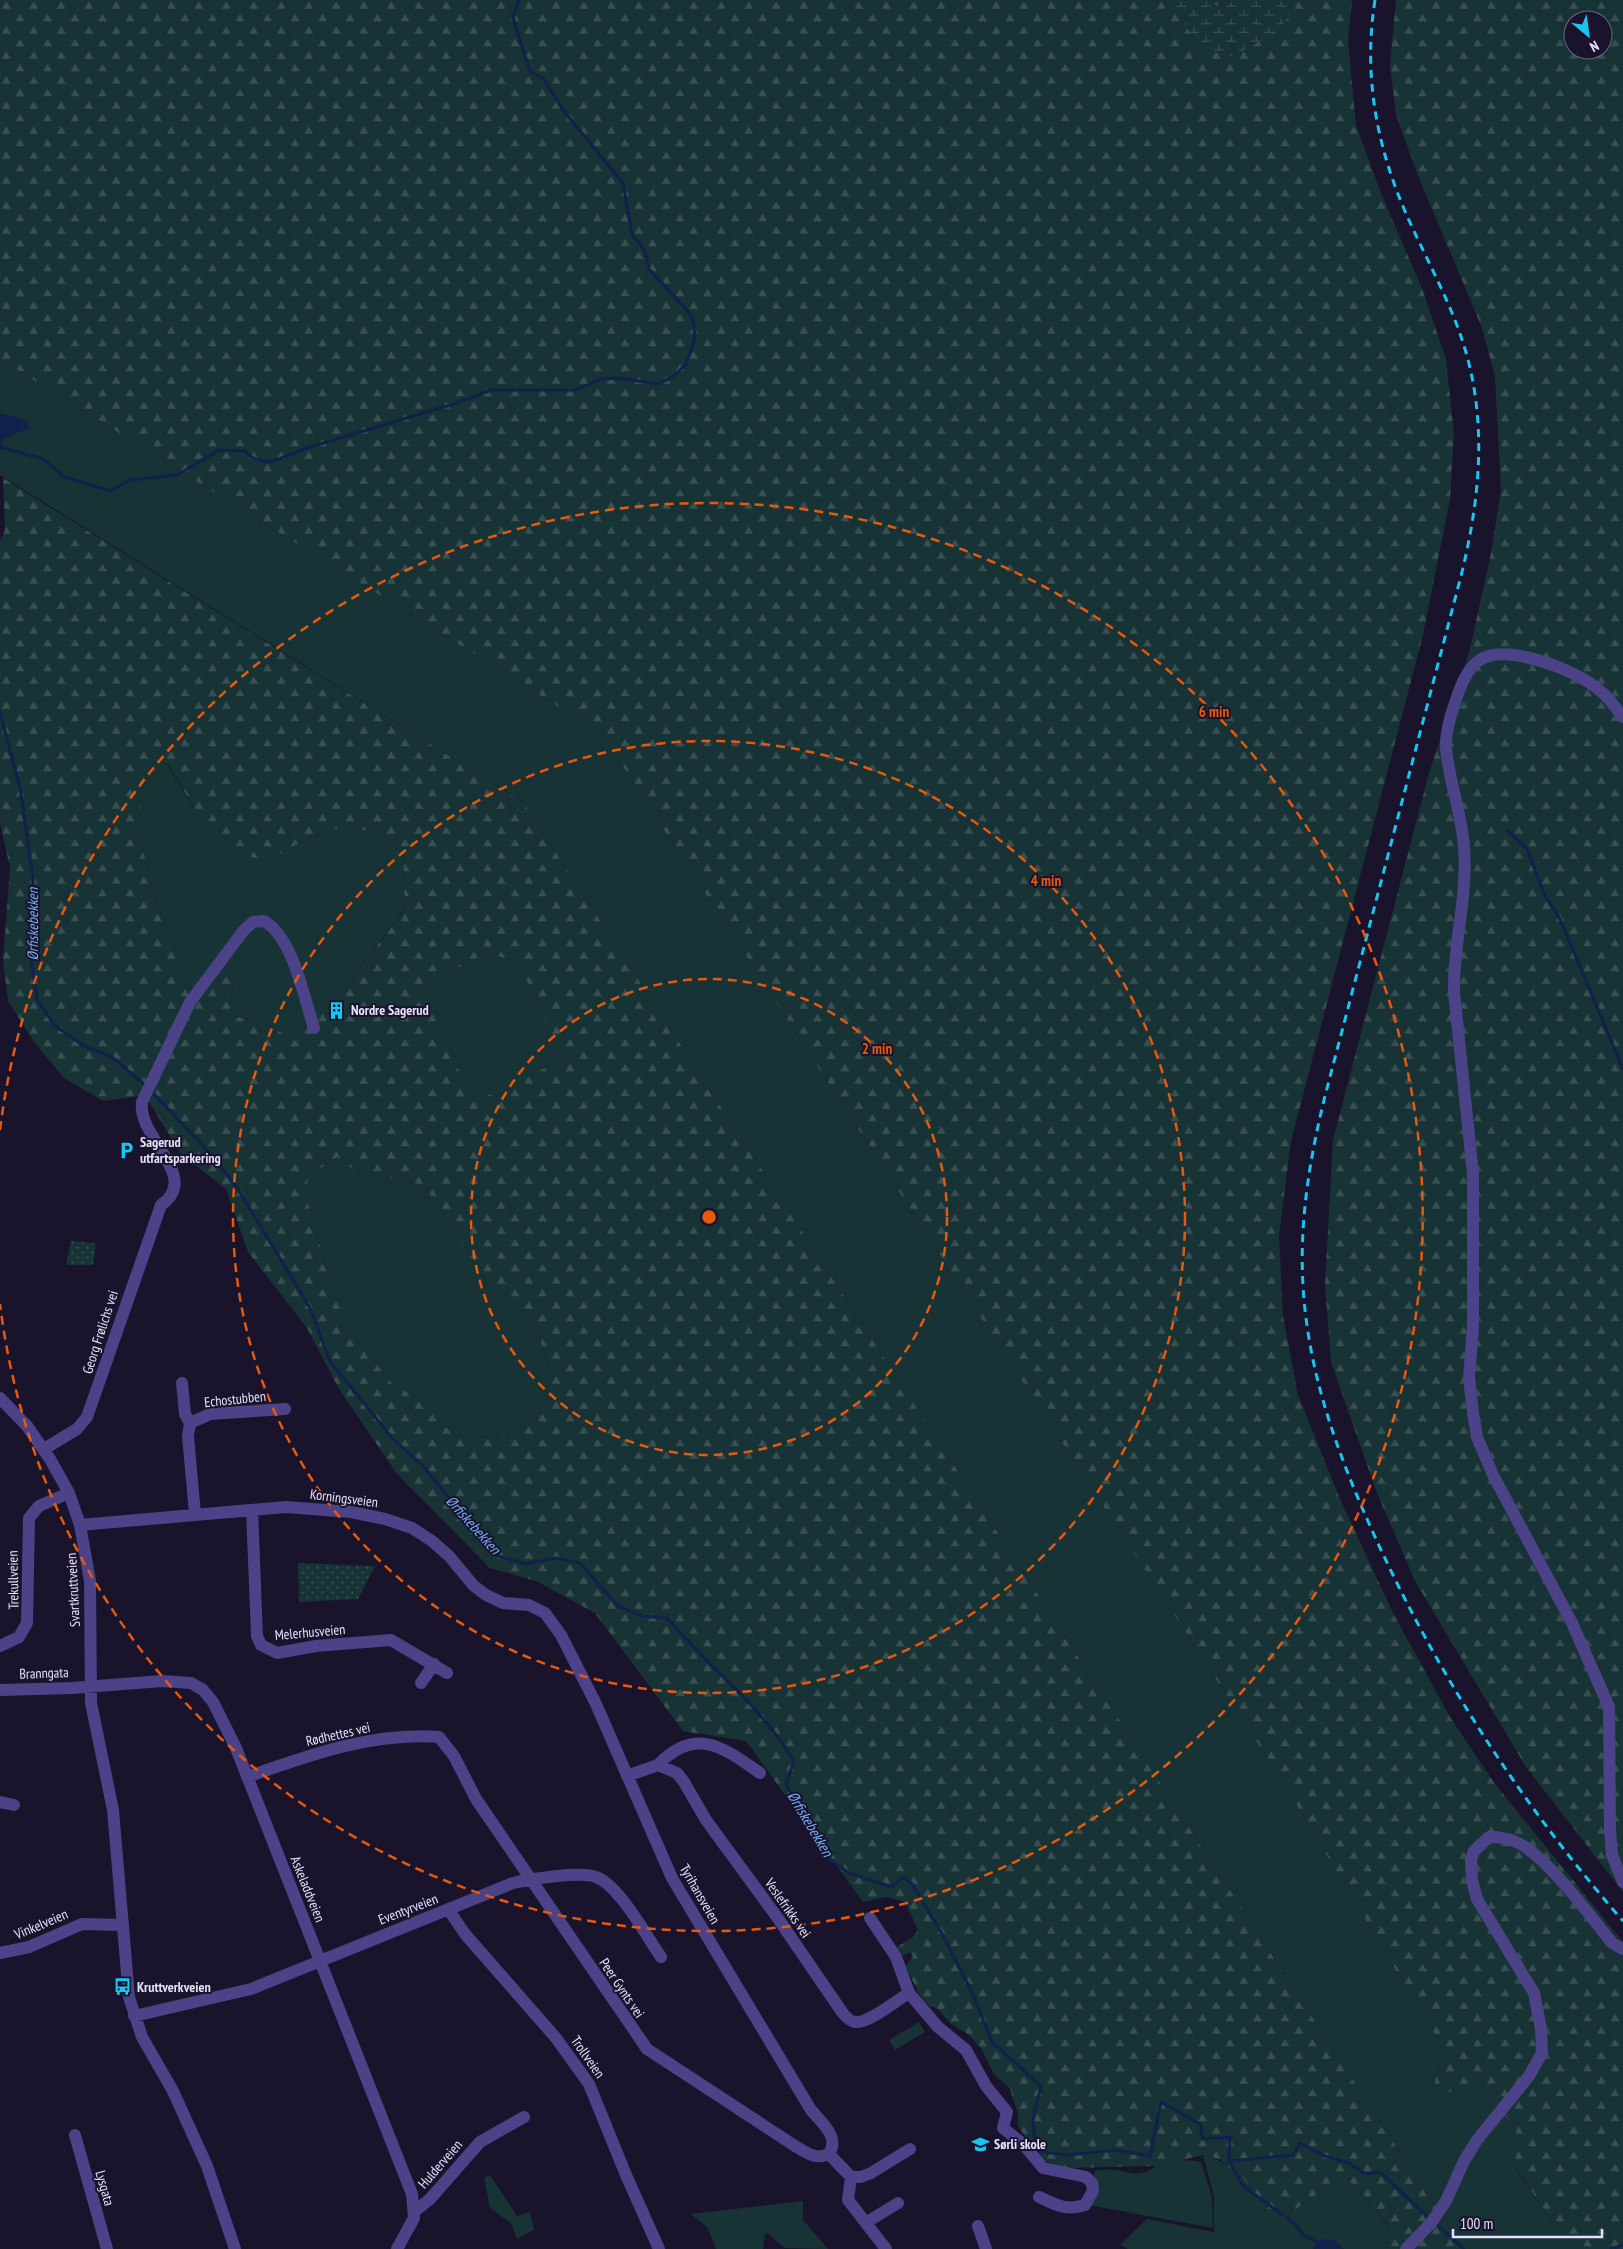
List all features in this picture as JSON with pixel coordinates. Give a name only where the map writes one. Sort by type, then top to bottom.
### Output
[{"type":"street","points":[[1623,717],[1604,694],[1590,683],[1528,658],[1505,653],[1492,654],[1482,658],[1467,671],[1448,724],[1446,744],[1448,769],[1464,848],[1464,904],[1453,965],[1472,1174],[1472,1328],[1469,1377],[1473,1413],[1477,1437],[1493,1475],[1572,1624],[1609,1708],[1612,1855],[1623,1882]]},
{"type":"street","name":"Georg Frølichs vei","points":[[44,1449],[77,1429],[87,1417],[161,1205],[171,1194],[174,1173],[144,1124],[142,1102],[190,1002],[244,930],[253,922],[264,921],[279,934],[300,979],[314,1028]]},
{"type":"street","name":"Echostubben","points":[[182,1383],[185,1414],[190,1424],[188,1436],[195,1514]]},
{"type":"street","name":"Svartkruttveien","points":[[0,1398],[24,1422],[44,1449],[68,1492],[80,1524],[90,1581],[90,1685]]},
{"type":"street","name":"Echostubben","points":[[190,1424],[210,1414],[285,1409]]},
{"type":"street","name":"Trekullveien","points":[[0,1646],[19,1637],[27,1623],[28,1518],[39,1506],[68,1492]]},
{"type":"street","name":"Korningsveien","points":[[80,1524],[286,1507],[351,1512],[386,1518],[412,1528],[443,1551],[474,1586],[503,1602],[529,1605],[545,1613],[561,1635]]},
{"type":"street","name":"Melerhusveien","points":[[252,1510],[257,1636],[261,1645],[277,1653],[316,1646],[391,1640],[447,1673]]},
{"type":"street","name":"Tyrihansveien","points":[[561,1635],[672,1878],[810,2110],[832,2137],[834,2144],[829,2154]]},
{"type":"street","points":[[421,1683],[434,1664]]},
{"type":"street","name":"Askeladdveien","points":[[90,1685],[172,1681],[197,1686],[208,1695],[221,1715],[407,2179],[415,2211]]},
{"type":"street","points":[[90,1685],[94,1725],[113,1810],[128,1992],[134,2016],[144,2041],[173,2091],[207,2166],[235,2249]]},
{"type":"street","name":"Branngata","points":[[0,1690],[90,1685]]},
{"type":"street","name":"Rødhettes vei","points":[[247,1777],[312,1754],[361,1742],[426,1736],[439,1737]]},
{"type":"street","name":"Peer Gynts vei","points":[[439,1737],[454,1756],[476,1799],[532,1878],[629,2026],[647,2049],[801,2150],[821,2158],[829,2154]]},
{"type":"street","points":[[627,1776],[658,1765],[668,1754],[682,1745],[695,1742],[710,1744],[738,1757],[760,1773]]},
{"type":"street","name":"Veslefrikks vei","points":[[658,1765],[677,1773],[684,1782],[706,1820],[849,2020],[856,2022],[868,2019],[909,1994]]},
{"type":"street","points":[[0,1802],[14,1805]]},
{"type":"street","points":[[1406,2249],[1434,2219],[1446,2201],[1464,2161],[1477,2140],[1529,2076],[1542,2053],[1541,2029],[1534,1993],[1477,1899],[1472,1880],[1471,1860],[1474,1851],[1489,1837],[1504,1838],[1518,1842],[1552,1872],[1612,1943],[1623,1949]]},
{"type":"street","name":"Eventyrveien","points":[[134,2016],[241,1993],[513,1883],[532,1878],[596,1877],[619,1894],[661,1957]]},
{"type":"street","name":"Trollveien","points":[[448,1909],[466,1934],[556,2038],[589,2084],[659,2249]]},
{"type":"street","points":[[870,1918],[896,1956],[909,1994],[938,2027],[966,2050],[986,2086],[1007,2112],[1003,2128],[1023,2144],[1043,2168],[1086,2176],[1092,2183],[1093,2190],[1085,2205],[1072,2209],[1061,2208],[1039,2197]]},
{"type":"street","name":"Vinkelveien","points":[[0,1953],[29,1947],[82,1924],[122,1925]]},
{"type":"street","name":"Hulderveien","points":[[397,2249],[411,2226],[415,2211],[430,2199],[480,2142],[524,2117]]},
{"type":"street","name":"Lysgata","points":[[75,2135],[107,2249]]},
{"type":"street","points":[[829,2154],[851,2177],[861,2177],[910,2149]]},
{"type":"street","points":[[851,2177],[848,2200],[867,2222],[886,2249]]},
{"type":"street","points":[[867,2222],[898,2203]]},
{"type":"street","points":[[978,2226],[986,2249]]},
{"type":"green space","points":[[0,0],[1352,0],[1348,42],[1356,125],[1381,193],[1423,291],[1446,359],[1454,433],[1450,499],[1423,635],[1291,1141],[1279,1236],[1283,1316],[1298,1395],[1340,1499],[1394,1615],[1450,1717],[1495,1784],[1623,1942],[1623,2249],[1569,2249],[1516,2167],[1516,2132],[1487,2090],[1432,2093],[1443,2048],[1282,1781],[601,733],[0,359]]},
{"type":"green space","points":[[1172,0],[1207,0],[1218,6],[1243,0],[1292,0],[1292,10],[1280,27],[1231,57],[1198,48]]},
{"type":"green space","points":[[1396,0],[1623,0],[1623,1892],[1526,1767],[1415,1581],[1377,1493],[1331,1362],[1325,1285],[1333,1140],[1429,773],[1469,653],[1490,558],[1501,491],[1495,377],[1482,328],[1419,178],[1396,115],[1390,65]]},
{"type":"green space","points":[[0,359],[601,733],[1282,1781],[1443,2048],[1432,2092],[1487,2090],[1516,2132],[1516,2168],[1569,2249],[1463,2249],[523,802],[0,475]]},
{"type":"green space","points":[[3,478],[523,802],[1463,2249],[1383,2249],[1389,2225],[1344,2175],[1275,2224],[1243,2178],[1219,2159],[1203,2155],[1156,2166],[1066,2168],[1041,2160],[1018,2126],[1018,2114],[1010,2089],[994,2074],[982,2050],[968,2034],[951,2024],[937,2008],[929,2006],[921,1997],[905,1966],[913,1957],[910,1952],[902,1956],[897,1947],[913,1937],[918,1930],[905,1902],[886,1897],[863,1902],[746,1741],[683,1731],[595,1613],[536,1581],[490,1568],[397,1474],[339,1389],[307,1328],[248,1252],[226,1189],[180,1153],[150,1103],[138,1096],[103,1101],[64,1078],[34,1042],[8,1001],[3,961],[10,868],[0,822],[0,541],[5,530]],"holes":[[[156,761],[168,764],[208,831],[236,852],[267,862],[311,836],[350,826],[384,836],[403,856],[405,910],[343,989],[319,1003],[296,1041],[268,1025],[230,1015],[233,980],[239,960],[231,961],[198,994],[185,986],[180,961],[157,905],[139,835],[143,779]],[[487,953],[518,962],[564,1059],[474,1102],[420,987]],[[337,1157],[363,1177],[400,1179],[421,1185],[437,1202],[490,1289],[534,1325],[550,1366],[546,1409],[522,1430],[466,1440],[441,1424],[423,1402],[391,1382],[357,1341],[335,1299],[306,1196],[308,1177]]]},
{"type":"green space","points":[[156,761],[167,764],[208,831],[236,852],[267,862],[311,836],[350,826],[384,836],[403,856],[405,909],[343,989],[319,1003],[296,1041],[268,1025],[230,1015],[233,980],[239,960],[198,994],[185,986],[180,961],[157,905],[139,835],[143,779]]},
{"type":"green space","points":[[487,953],[518,962],[564,1059],[474,1103],[420,987]]},
{"type":"green space","points":[[337,1157],[363,1177],[400,1179],[421,1185],[437,1202],[490,1289],[534,1325],[550,1367],[546,1409],[522,1430],[466,1440],[441,1424],[423,1402],[391,1382],[357,1341],[335,1299],[306,1196],[308,1177]]},
{"type":"green space","points":[[71,1241],[96,1243],[93,1265],[66,1265]]},
{"type":"green space","points":[[298,1563],[375,1566],[358,1599],[299,1602]]},
{"type":"green space","points":[[919,2022],[925,2032],[895,2050],[889,2040]]},
{"type":"green space","points":[[1203,2155],[1216,2159],[1237,2173],[1275,2224],[1344,2175],[1389,2226],[1383,2249],[1128,2249],[1120,2245],[1147,2219],[1214,2232],[1214,2197]]},
{"type":"green space","points":[[1165,2157],[1201,2162],[1212,2196],[1213,2228],[1088,2205],[1095,2171],[1106,2169],[1132,2173],[1146,2172]]},
{"type":"green space","points":[[490,2175],[517,2216],[530,2212],[534,2230],[517,2239],[511,2223],[490,2208],[484,2178]]},
{"type":"green space","points":[[803,2201],[803,2220],[828,2249],[785,2248],[767,2233],[763,2249],[716,2249],[707,2227],[691,2214]]},
{"type":"water","points":[[0,413],[28,421],[29,428],[0,440]]},
{"type":"water","points":[[1325,2239],[1335,2241],[1344,2249],[1313,2249],[1317,2242]]},
{"type":"waterway","points":[[0,447],[43,459],[64,477],[110,491],[130,480],[177,475],[219,450],[245,451],[253,458],[267,462],[279,459],[307,448],[447,406],[492,390],[576,390],[601,379],[619,378],[659,384],[674,376],[686,364],[695,338],[693,319],[649,269],[645,251],[632,234],[623,183],[563,110],[544,79],[530,71],[513,18],[519,0]]},
{"type":"waterway","points":[[1,440],[1,448]]},
{"type":"waterway","name":"Ørfiskebekken","points":[[0,712],[20,788],[33,878],[31,958],[37,999],[54,1025],[84,1046],[112,1057],[145,1085]]},
{"type":"waterway","points":[[1508,831],[1527,849],[1545,896],[1560,919],[1623,1069]]},
{"type":"waterway","name":"Ørfiskebekken","points":[[153,1093],[204,1147],[236,1186],[310,1308],[330,1361],[392,1438],[421,1464],[498,1556],[526,1564],[556,1558],[580,1563],[618,1606],[642,1616],[667,1618],[750,1704],[781,1741],[794,1761],[786,1784],[826,1857],[849,1873],[892,1887],[903,1877],[912,1884],[941,1932],[973,1994],[992,2042],[1041,2086],[1033,2118],[1035,2151],[1067,2155],[1116,2150],[1150,2156],[1161,2102],[1200,2124],[1203,2139],[1230,2137],[1229,2161],[1293,2155],[1300,2143],[1324,2156],[1349,2163],[1365,2174],[1380,2172],[1430,2219]]},
{"type":"waterway","points":[[1229,2161],[1243,2186],[1294,2223],[1303,2235],[1317,2242]]},
{"type":"waterway","name":"Ørfiskebekken","points":[[1435,2223],[1464,2249]]},
{"type":"waterway","name":"Ørfiskebekken","points":[[1611,2249],[1623,2245]]},
{"type":"railway","points":[[1375,0],[1371,60],[1376,119],[1391,176],[1450,308],[1467,356],[1477,411],[1478,466],[1472,521],[1461,576],[1325,1096],[1313,1151],[1308,1178],[1303,1234],[1302,1262],[1306,1318],[1310,1345],[1323,1399],[1349,1477],[1396,1581],[1423,1633],[1482,1734],[1515,1783],[1549,1830],[1623,1921]]},
{"type":"place","name":"Nordre Sagerud","points":[[337,1010]]},
{"type":"place","name":"Sagerud utfartsparkering","points":[[126,1150]]},
{"type":"place","name":"Kruttverkveien","points":[[123,1987]]},
{"type":"place","name":"Sørli skole","points":[[980,2144]]}]
